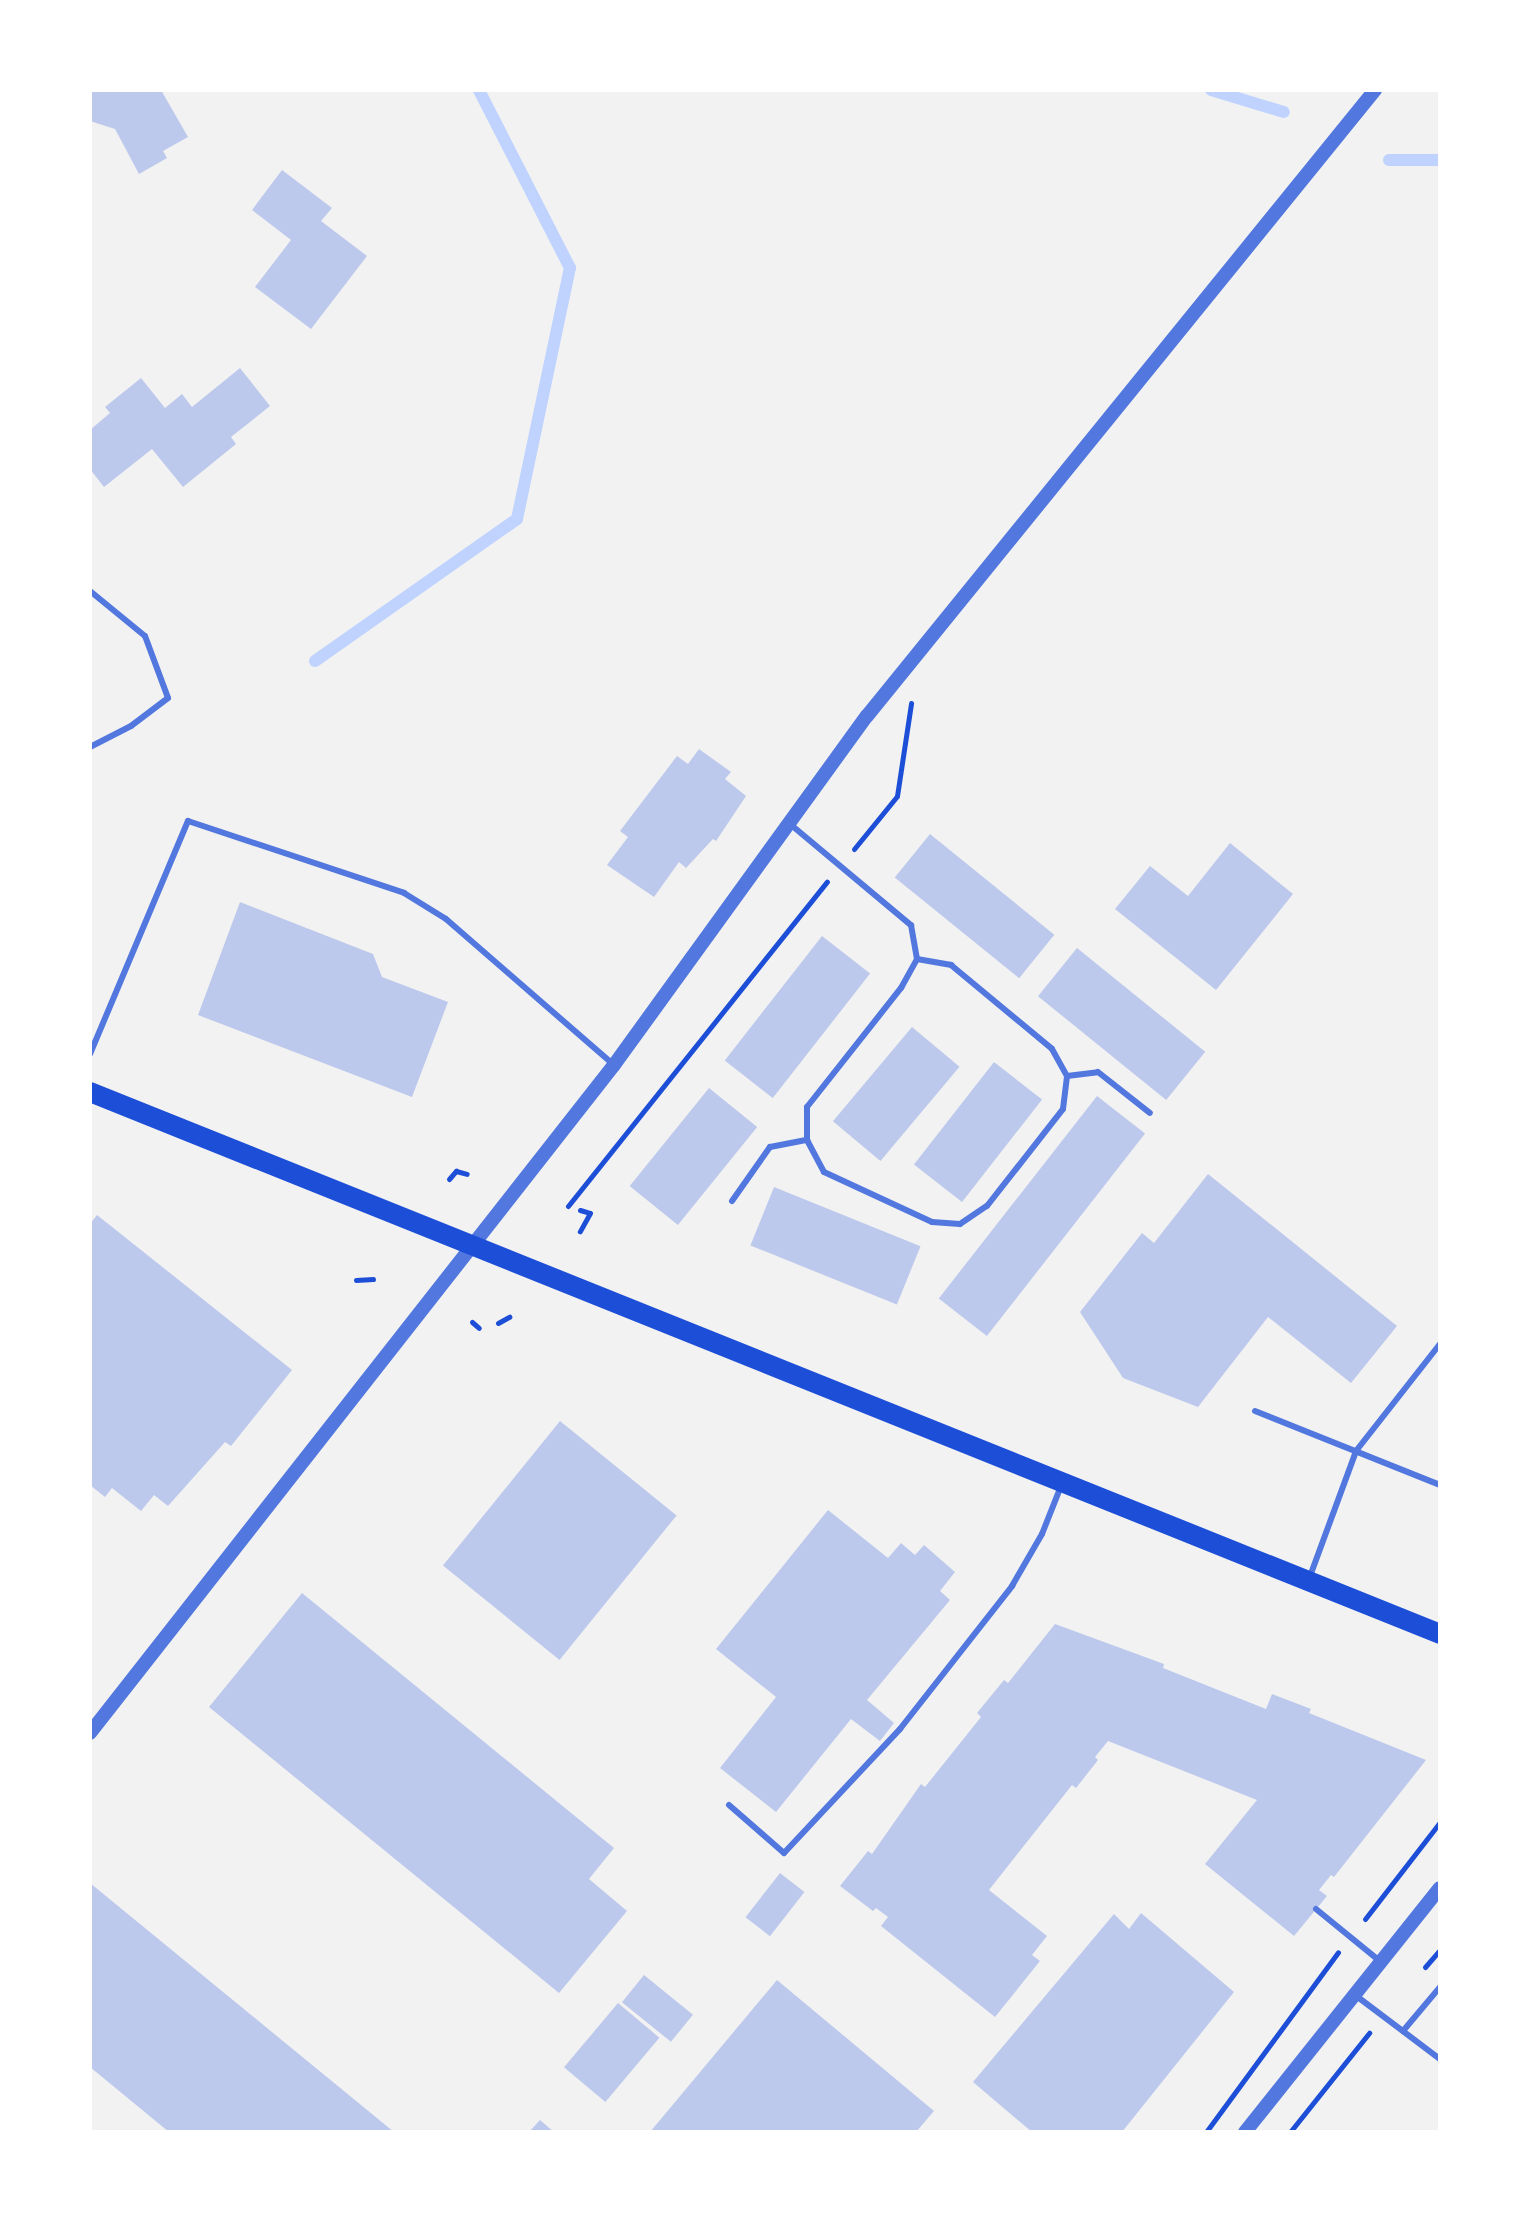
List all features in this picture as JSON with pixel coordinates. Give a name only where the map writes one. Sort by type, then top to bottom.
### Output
[{"type":"main road","points":[[90,1092],[1440,1634]]},
{"type":"street","points":[[90,1733],[385,1360],[470,1244],[614,1065],[787,821],[1375,90]]},
{"type":"street","points":[[1245,2132],[1440,1888]]},
{"type":"lane","points":[[90,591],[145,636],[168,698],[131,726],[90,747]]},
{"type":"lane","points":[[90,1054],[188,821],[404,893],[446,919],[614,1065]]},
{"type":"lane","points":[[787,821],[911,925],[917,959],[901,988],[807,1107],[807,1140],[824,1172],[932,1222],[960,1224],[987,1206],[1063,1109],[1067,1076],[1052,1049],[951,965],[917,959]]},
{"type":"lane","points":[[1067,1076],[1098,1072],[1150,1113]]},
{"type":"lane","points":[[732,1201],[770,1147],[807,1140]]},
{"type":"lane","points":[[1308,1582],[1356,1451],[1440,1344]]},
{"type":"lane","points":[[1255,1411],[1440,1485]]},
{"type":"lane","points":[[729,1805],[784,1853],[900,1729],[1012,1586],[1042,1534],[1062,1483]]},
{"type":"lane","points":[[1316,1909],[1381,1962]]},
{"type":"lane","points":[[1403,2031],[1440,1987]]},
{"type":"lane","points":[[1355,1995],[1440,2059]]},
{"type":"path","points":[[568,1206],[897,796],[918,655]]},
{"type":"path","points":[[449,1179],[456,1171],[467,1174]]},
{"type":"path","points":[[580,1210],[590,1213],[580,1231]]},
{"type":"path","points":[[356,1280],[373,1279]]},
{"type":"path","points":[[498,1323],[509,1317]]},
{"type":"path","points":[[472,1322],[479,1328]]},
{"type":"path","points":[[1206,2132],[1440,1822]]},
{"type":"path","points":[[1421,1972],[1440,1950]]},
{"type":"path","points":[[1290,2132],[1383,2016]]},
{"type":"building","points":[[90,90],[161,90],[188,137],[163,151],[167,158],[139,174],[115,129],[90,121]]},
{"type":"building","points":[[282,170],[332,208],[321,221],[367,256],[311,329],[255,287],[291,240],[252,210]]},
{"type":"building","points":[[240,368],[270,406],[231,437],[236,444],[183,487],[152,449],[104,487],[90,469],[90,430],[110,413],[105,407],[141,378],[165,408],[182,394],[192,407]]},
{"type":"building","points":[[699,749],[731,772],[725,779],[746,796],[716,841],[713,839],[686,868],[679,862],[654,897],[607,865],[628,837],[620,831],[677,756],[688,764]]},
{"type":"building","points":[[930,834],[1054,935],[1019,978],[895,878]]},
{"type":"building","points":[[1230,843],[1293,894],[1216,990],[1115,909],[1150,866],[1188,896]]},
{"type":"building","points":[[240,902],[373,954],[382,977],[448,1002],[412,1097],[198,1015]]},
{"type":"building","points":[[822,936],[870,974],[773,1098],[725,1061]]},
{"type":"building","points":[[1077,948],[1205,1052],[1166,1100],[1038,996]]},
{"type":"building","points":[[912,1027],[959,1067],[880,1161],[833,1121]]},
{"type":"building","points":[[994,1062],[1042,1100],[962,1202],[914,1164]]},
{"type":"building","points":[[709,1088],[757,1127],[678,1225],[630,1186]]},
{"type":"building","points":[[1097,1096],[1145,1134],[987,1336],[939,1299]]},
{"type":"building","points":[[1208,1174],[1397,1326],[1351,1383],[1268,1317],[1198,1407],[1123,1378],[1080,1312],[1142,1233],[1154,1243]]},
{"type":"building","points":[[774,1187],[920,1246],[897,1305],[750,1245]]},
{"type":"building","points":[[97,1215],[292,1370],[231,1446],[225,1442],[168,1506],[154,1495],[141,1511],[112,1488],[105,1497],[90,1485],[90,1224]]},
{"type":"building","points":[[560,1421],[677,1515],[560,1660],[443,1566]]},
{"type":"building","points":[[828,1510],[888,1558],[901,1543],[915,1555],[924,1545],[955,1572],[940,1591],[950,1600],[867,1700],[894,1723],[880,1741],[851,1719],[776,1812],[720,1768],[776,1697],[716,1649]]},
{"type":"building","points":[[302,1593],[614,1848],[589,1879],[627,1911],[559,1993],[209,1707]]},
{"type":"building","points":[[1055,1624],[1164,1664],[1163,1668],[1266,1709],[1272,1694],[1311,1709],[1309,1713],[1426,1760],[1334,1877],[1331,1875],[1319,1890],[1327,1896],[1294,1936],[1205,1864],[1257,1800],[1108,1741],[1095,1757],[1098,1760],[1076,1788],[1072,1785],[989,1890],[1047,1936],[1032,1955],[1040,1961],[995,2017],[881,1926],[888,1917],[876,1908],[873,1911],[840,1886],[868,1851],[872,1854],[921,1784],[925,1787],[981,1717],[977,1713],[1004,1680],[1008,1683]]},
{"type":"building","points":[[780,1873],[804,1892],[770,1936],[746,1917]]},
{"type":"building","points":[[90,1883],[394,2132],[169,2132],[90,2067]]},
{"type":"building","points":[[1141,1913],[1234,1992],[1122,2132],[1032,2132],[973,2082],[1114,1914],[1129,1929]]},
{"type":"building","points":[[644,1975],[693,2015],[671,2042],[622,2002]]},
{"type":"building","points":[[777,1980],[934,2111],[916,2132],[650,2132]]},
{"type":"building","points":[[618,2003],[659,2038],[605,2102],[564,2067]]},
{"type":"building","points":[[540,2120],[554,2132],[529,2132]]},
{"type":"waterway","points":[[315,661],[517,519],[570,268],[479,90]]},
{"type":"waterway","points":[[1211,90],[1284,112]]},
{"type":"waterway","points":[[1389,160],[1440,160]]}]
